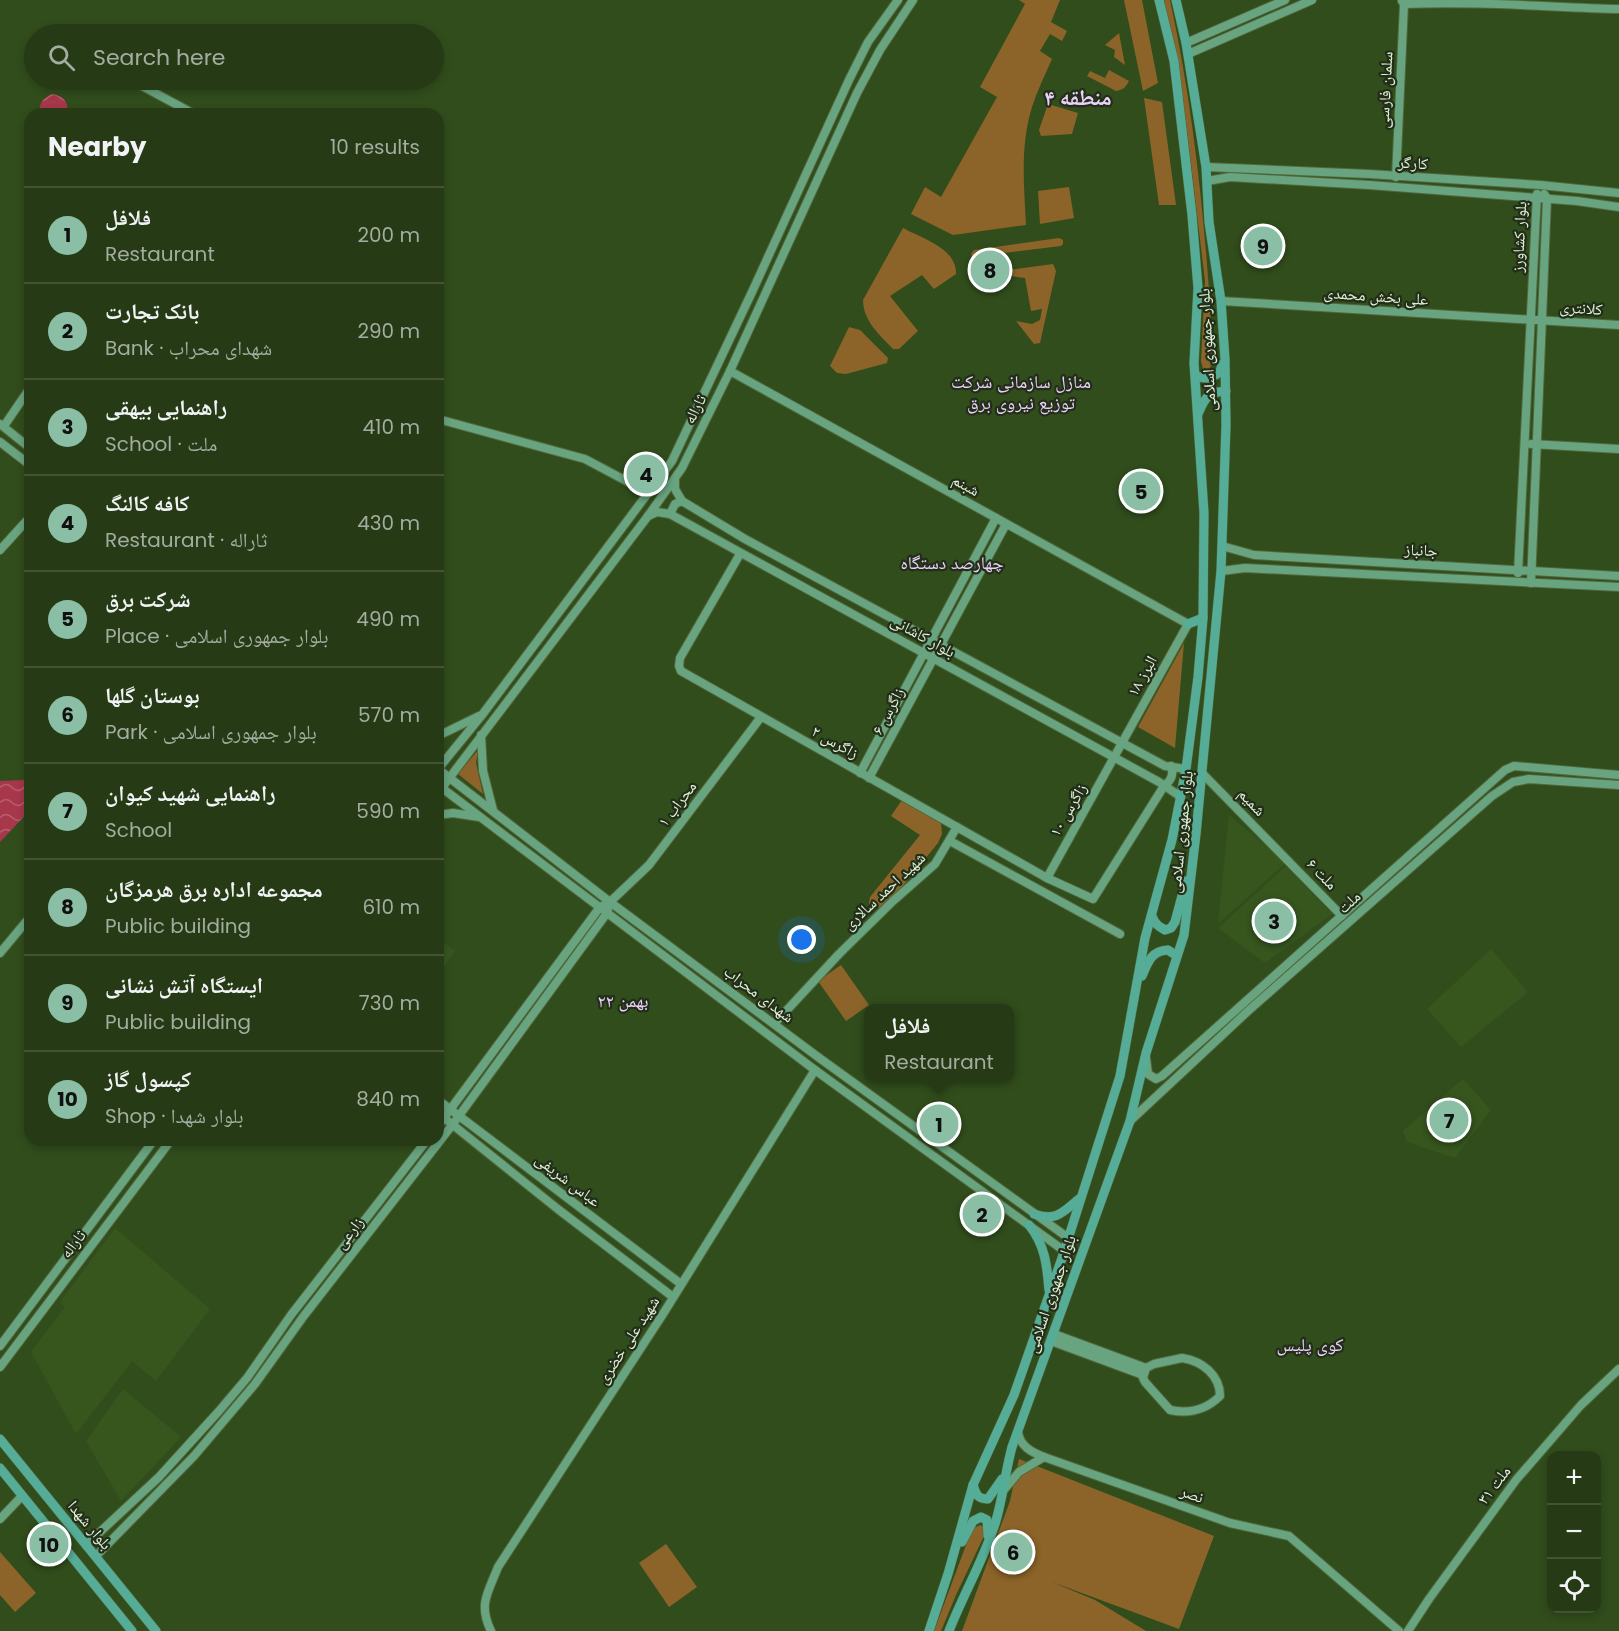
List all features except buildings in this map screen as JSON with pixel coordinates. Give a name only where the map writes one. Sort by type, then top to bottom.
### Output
[{"type":"main road","name":"ثاراله","points":[[444,762],[482,715],[672,461],[868,42],[898,0]]},
{"type":"main road","name":"ثاراله","points":[[444,782],[675,480],[730,372],[837,135],[880,50],[913,0]]},
{"type":"main road","name":"بلوار جمهوری اسلامی","points":[[929,1631],[973,1485],[1014,1395],[1120,1076],[1145,938],[1186,769],[1203,618],[1204,513],[1195,375],[1198,288],[1174,61],[1159,0]]},
{"type":"main road","name":"بلوار جمهوری اسلامی","points":[[949,1631],[995,1524],[1005,1473],[1018,1432],[1130,1121],[1146,1053],[1184,935],[1221,571],[1226,391],[1221,301],[1209,222],[1206,168],[1194,106],[1188,54],[1176,0]]},
{"type":"main road","points":[[1186,43],[1285,0]]},
{"type":"main road","points":[[1188,54],[1312,0]]},
{"type":"main road","name":"سلمان فارسی","points":[[1396,177],[1403,2],[1512,3],[1619,9]]},
{"type":"main road","points":[[1198,38],[1203,48]]},
{"type":"main road","points":[[150,90],[183,108]]},
{"type":"main road","points":[[825,130],[837,135]]},
{"type":"main road","name":"کارگر","points":[[1206,168],[1229,173],[1546,198],[1619,207]]},
{"type":"main road","name":"کارگر","points":[[1207,181],[1229,173],[1369,174],[1540,185],[1619,193]]},
{"type":"main road","points":[[1368,185],[1369,174]]},
{"type":"main road","name":"بلوار کشاورز","points":[[1518,582],[1535,198],[1540,185]]},
{"type":"main road","name":"بلوار کشاورز","points":[[1531,583],[1546,198],[1540,185]]},
{"type":"main road","name":"علی بخش محمدی","points":[[1221,301],[1541,320]]},
{"type":"main road","name":"کلانتری","points":[[1541,320],[1619,325]]},
{"type":"main road","points":[[1195,375],[1203,379],[1212,378],[1220,372],[1224,352]]},
{"type":"main road","name":"شبنم","points":[[730,372],[1188,624]]},
{"type":"main road","points":[[1198,415],[1205,399],[1213,392],[1226,391]]},
{"type":"main road","points":[[24,396],[2,425],[24,443]]},
{"type":"main road","points":[[444,420],[585,459],[649,493]]},
{"type":"main road","points":[[0,442],[24,460]]},
{"type":"main road","points":[[1524,443],[1619,449]]},
{"type":"main road","points":[[648,516],[657,512],[670,514],[675,504],[682,501],[675,489],[675,480]]},
{"type":"main road","name":"بلوار کاشانی","points":[[682,501],[745,539],[1165,766],[1186,769]]},
{"type":"main road","name":"بلوار کاشانی","points":[[670,514],[1115,758],[1181,797]]},
{"type":"main road","name":"زاگرس ۶","points":[[865,776],[897,703],[996,518]]},
{"type":"main road","points":[[0,550],[24,524]]},
{"type":"main road","name":"زاگرس ۶","points":[[865,776],[907,707],[1006,524]]},
{"type":"main road","name":"جانباز","points":[[1222,546],[1254,555],[1619,576]]},
{"type":"main road","name":"زاگرس ۲","points":[[740,554],[680,658],[681,671],[1047,878],[1093,899],[1164,786]]},
{"type":"main road","name":"جانباز","points":[[1221,571],[1245,568],[1619,587]]},
{"type":"main road","points":[[1188,624],[1203,618]]},
{"type":"main road","name":"البرز ۱۸","points":[[1115,758],[1188,624]]},
{"type":"main road","points":[[493,699],[503,707]]},
{"type":"main road","points":[[897,703],[907,707]]},
{"type":"main road","points":[[444,733],[482,715]]},
{"type":"main road","name":"محراب ۱","points":[[610,902],[649,865],[761,717]]},
{"type":"main road","points":[[482,735],[483,771],[493,810]]},
{"type":"main road","name":"زاگرس ۱۰","points":[[1047,878],[1115,758]]},
{"type":"main road","points":[[1164,786],[1172,778],[1171,766]]},
{"type":"main road","name":"ملت","points":[[1162,1076],[1505,771],[1514,766],[1619,774]]},
{"type":"main road","points":[[1560,781],[1561,769]]},
{"type":"main road","name":"شمیم","points":[[1202,772],[1281,853]]},
{"type":"main road","name":"شهدای محراب","points":[[444,773],[610,902],[1067,1238]]},
{"type":"main road","name":"ملت","points":[[1130,1121],[1169,1083],[1492,796],[1513,782],[1529,779],[1619,785]]},
{"type":"main road","name":"شهدای محراب","points":[[444,792],[815,1070],[1063,1250]]},
{"type":"main road","points":[[444,814],[453,813],[480,817]]},
{"type":"main road","name":"شهید احمد سالاری","points":[[774,1024],[847,946],[893,901],[936,864],[957,827]]},
{"type":"main road","points":[[950,842],[1120,934]]},
{"type":"main road","points":[[1152,916],[1154,922],[1165,930],[1171,928],[1175,922],[1194,849]]},
{"type":"main road","name":"ملت ۶","points":[[1281,853],[1342,916]]},
{"type":"main road","points":[[444,1113],[451,1109],[610,902]]},
{"type":"main road","name":"زارعی","points":[[444,1136],[604,910]]},
{"type":"main road","points":[[0,953],[24,924]]},
{"type":"main road","points":[[1135,992],[1149,960],[1155,953],[1168,950],[1177,956]]},
{"type":"main road","points":[[1146,1053],[1148,1074],[1156,1079],[1162,1076],[1169,1083]]},
{"type":"main road","name":"شهید علی خضری","points":[[491,1631],[484,1618],[483,1605],[498,1567],[673,1297],[815,1070]]},
{"type":"main road","name":"عباس شریفی","points":[[444,1104],[681,1284]]},
{"type":"main road","name":"عباس شریفی","points":[[444,1117],[559,1210],[673,1297]]},
{"type":"main road","name":"ثاراله","points":[[0,1346],[149,1146]]},
{"type":"main road","name":"ثاراله","points":[[0,1367],[166,1146]]},
{"type":"main road","name":"زارعی","points":[[86,1545],[186,1450],[246,1378],[283,1326],[422,1146]]},
{"type":"main road","name":"زارعی","points":[[96,1556],[181,1470],[226,1420],[436,1146]]},
{"type":"main road","points":[[133,1167],[136,1173],[141,1175],[146,1173]]},
{"type":"main road","points":[[108,1200],[118,1196],[122,1205]]},
{"type":"main road","points":[[559,1210],[568,1199]]},
{"type":"main road","points":[[1034,1214],[1045,1218],[1057,1217],[1080,1199]]},
{"type":"main road","points":[[1029,1225],[1044,1250],[1049,1294]]},
{"type":"main road","points":[[1052,1242],[1057,1242],[1060,1238],[1057,1231]]},
{"type":"main road","points":[[283,1326],[292,1332]]},
{"type":"main road","points":[[1052,1337],[1145,1371]]},
{"type":"main road","points":[[1190,1359],[1217,1379],[1220,1396],[1213,1403],[1192,1412],[1170,1410],[1148,1386],[1145,1371],[1154,1364],[1190,1359]]},
{"type":"main road","name":"ملت ۳۱","points":[[1408,1631],[1516,1480],[1581,1405],[1619,1369]]},
{"type":"main road","name":"نصر","points":[[1018,1432],[1019,1440],[1027,1449],[1044,1457],[1230,1523],[1289,1536],[1399,1631]]},
{"type":"main road","name":"بلوار شهدا","points":[[0,1439],[156,1631]]},
{"type":"main road","points":[[1002,1494],[1019,1472],[1044,1457]]},
{"type":"main road","name":"بلوار شهدا","points":[[0,1468],[132,1631]]},
{"type":"main road","points":[[973,1485],[977,1496],[981,1499],[988,1499],[1005,1473]]},
{"type":"main road","points":[[0,1519],[22,1497]]},
{"type":"main road","points":[[948,1574],[967,1530],[973,1521],[981,1517],[987,1520],[989,1531],[987,1544]]},
{"type":"shaded area","points":[[1019,0],[1060,0],[1051,22],[1067,31],[1062,41],[1050,34],[1040,51],[1052,59],[1034,101],[1028,122],[1024,166],[1026,225],[953,235],[911,214],[925,187],[941,197],[997,97],[980,87],[1025,4]]},
{"type":"shaded area","points":[[1124,0],[1142,0],[1158,83],[1143,91]]},
{"type":"shaded area","points":[[1164,0],[1170,0],[1193,130],[1207,262],[1214,362],[1208,370],[1203,369],[1201,361],[1205,281],[1183,98]]},
{"type":"shaded area","points":[[1119,33],[1125,65],[1114,57],[1115,50],[1105,45]]},
{"type":"shaded area","points":[[1109,70],[1129,81],[1124,88],[1116,91],[1087,76],[1090,71],[1105,78]]},
{"type":"shaded area","points":[[1144,98],[1162,102],[1176,205],[1159,205]]},
{"type":"shaded area","points":[[1048,104],[1078,113],[1072,134],[1041,136],[1039,130]]},
{"type":"shaded area","points":[[1069,187],[1074,218],[1040,224],[1038,191]]},
{"type":"shaded area","points":[[903,228],[937,245],[951,257],[956,274],[934,289],[922,275],[890,296],[918,331],[899,349],[893,349],[869,321],[863,300]]},
{"type":"shaded area","points":[[1059,238],[1063,240],[1061,246],[972,257],[971,254],[974,250]]},
{"type":"shaded area","points":[[1053,264],[1056,271],[1040,343],[1034,344],[1016,321],[1032,324],[1040,320],[1042,309],[1031,311],[1025,278],[1011,276],[1009,270]]},
{"type":"shaded area","points":[[849,327],[860,330],[888,358],[887,363],[846,374],[837,373],[830,366]]},
{"type":"shaded area","points":[[1184,643],[1175,748],[1138,727]]},
{"type":"shaded area","points":[[478,750],[476,763],[483,794],[458,774]]},
{"type":"shaded area","points":[[902,800],[941,823],[942,834],[938,843],[882,909],[869,904],[870,897],[920,835],[891,816]]},
{"type":"shaded area","points":[[1229,815],[1286,863],[1218,924]]},
{"type":"shaded area","points":[[1286,866],[1332,914],[1265,963],[1218,928]]},
{"type":"shaded area","points":[[444,943],[455,951],[444,967]]},
{"type":"shaded area","points":[[1491,949],[1528,992],[1461,1047],[1427,1009]]},
{"type":"shaded area","points":[[841,965],[868,1004],[864,1004],[864,1008],[846,1021],[818,981]]},
{"type":"shaded area","points":[[1463,1079],[1491,1110],[1455,1158],[1407,1142],[1403,1131]]},
{"type":"shaded area","points":[[115,1228],[210,1309],[156,1381],[132,1361],[76,1434],[31,1352],[65,1307],[60,1302]]},
{"type":"shaded area","points":[[123,1389],[181,1437],[121,1501],[86,1441]]},
{"type":"shaded area","points":[[1019,1459],[1214,1536],[1179,1629],[1052,1582],[1095,1600],[1146,1631],[962,1631],[1010,1501]]},
{"type":"shaded area","points":[[980,1525],[985,1528],[984,1536],[941,1631],[934,1631],[972,1529]]},
{"type":"shaded area","points":[[666,1544],[697,1587],[669,1607],[639,1563]]},
{"type":"shaded area","points":[[0,1552],[36,1593],[15,1612],[0,1595]]},
{"type":"water","points":[[52,94],[60,96],[65,100],[67,108],[40,108],[46,97]]},
{"type":"water","points":[[23,780],[24,816],[0,842],[0,781]]},
{"type":"place","name":"ایستگاه آتش نشانی","points":[[1263,246]]},
{"type":"place","name":"مجموعه اداره برق هرمزگان","points":[[990,270]]},
{"type":"place","name":"کافه کالنگ","points":[[646,474]]},
{"type":"place","name":"شرکت برق","points":[[1141,491]]},
{"type":"place","name":"راهنمایی بیهقی","points":[[1274,921]]},
{"type":"place","name":"راهنمایی شهید کیوان","points":[[1449,1120]]},
{"type":"place","name":"فلافل","points":[[939,1124]]},
{"type":"place","name":"بانک تجارت","points":[[982,1214]]},
{"type":"place","name":"کپسول گاز","points":[[49,1544]]},
{"type":"place","name":"بوستان گلها","points":[[1013,1552]]},
{"type":"district","name":"منطقه ۴","points":[[1078,97]]},
{"type":"district","name":"منازل سازمانی شرکت توزیع نیروی برق","points":[[1021,391]]},
{"type":"district","name":"چهارصد دستگاه","points":[[952,562]]},
{"type":"district","name":"۲۲ بهمن","points":[[623,1000]]},
{"type":"district","name":"کوی پلیس","points":[[1310,1344]]}]
